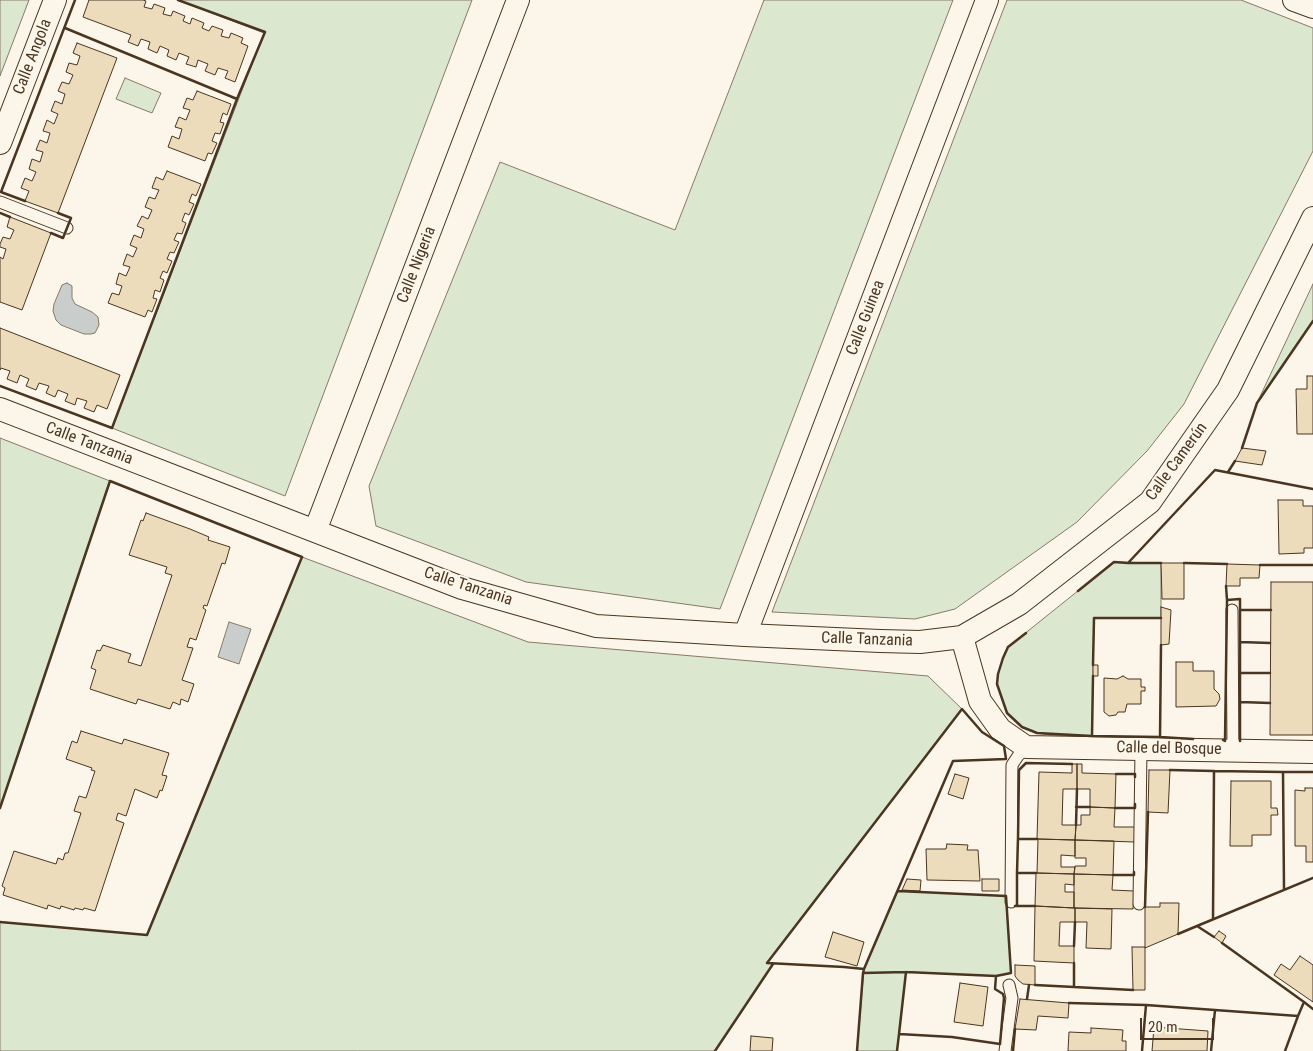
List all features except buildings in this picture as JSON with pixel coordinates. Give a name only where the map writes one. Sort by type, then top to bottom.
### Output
[{"type":"street","name":"Calle Angola","points":[[0,143],[55,0]]},
{"type":"street","name":"Calle Nigeria","points":[[315,531],[518,0]]},
{"type":"street","name":"Calle Guinea","points":[[745,635],[987,0]]},
{"type":"street","points":[[1294,0],[1313,7]]},
{"type":"street","name":"Calle Camerún","points":[[962,637],[1019,604],[1150,502],[1228,390],[1313,218]]},
{"type":"street","name":"Calle Tanzania","points":[[0,409],[462,588],[596,626],[745,635],[920,642],[962,637]]},
{"type":"street","points":[[962,637],[980,701],[1000,729],[1026,747]]},
{"type":"street","name":"Calle del Bosque","points":[[1026,747],[1313,752]]},
{"type":"lane","points":[[0,202],[67,228]]},
{"type":"lane","points":[[1232,610],[1233,751]]},
{"type":"lane","points":[[1011,902],[1012,765],[1026,747]]},
{"type":"lane","points":[[1139,904],[1141,749]]},
{"type":"lane","points":[[1005,1051],[1012,998],[1009,985]]},
{"type":"green space","points":[[0,0],[29,0],[0,76]]},
{"type":"green space","points":[[178,0],[472,0],[285,496],[112,428],[264,33]]},
{"type":"green space","points":[[764,0],[953,0],[720,609],[526,582],[376,526],[369,486],[500,162],[675,230]]},
{"type":"green space","points":[[1007,0],[1241,0],[1313,28],[1313,151],[1184,404],[1147,451],[1077,522],[955,609],[915,619],[772,612]]},
{"type":"green space","points":[[125,78],[161,93],[152,113],[116,99]]},
{"type":"green space","points":[[1313,284],[1313,321],[1257,403]]},
{"type":"green space","points":[[0,438],[110,481],[0,808]]},
{"type":"green space","points":[[302,557],[528,642],[928,676],[962,709],[767,963],[773,964],[715,1051],[0,1051],[0,922],[147,935]]},
{"type":"green space","points":[[1114,562],[1161,563],[1161,618],[1094,618],[1092,736],[1050,735],[1037,733],[1022,727],[1007,713],[997,684],[998,674],[1008,647]]},
{"type":"green space","points":[[898,891],[1006,896],[1011,973],[996,976],[906,972],[897,1051],[857,1051],[864,969]]},
{"type":"shaded area","points":[[67,283],[72,286],[72,298],[75,304],[98,317],[99,325],[95,333],[84,334],[61,325],[56,320],[53,311],[54,304],[62,285]]},
{"type":"shaded area","points":[[229,622],[251,629],[239,664],[218,657]]},
{"type":"wall","points":[[25,201],[1,192],[75,0]]},
{"type":"wall","points":[[65,28],[237,99],[265,32],[178,0]]},
{"type":"wall","points":[[0,386],[112,428],[237,99]]},
{"type":"wall","points":[[0,213],[10,217]]},
{"type":"wall","points":[[51,233],[63,238],[71,218],[58,213]]},
{"type":"wall","points":[[1242,448],[1257,403],[1313,321]]},
{"type":"wall","points":[[1228,472],[1235,461]]},
{"type":"wall","points":[[1161,563],[1128,563],[1215,470],[1313,489]]},
{"type":"wall","points":[[0,808],[110,481],[302,557],[147,935],[0,922]]},
{"type":"wall","points":[[1078,591],[1114,562],[1128,563]]},
{"type":"wall","points":[[1184,563],[1227,564]]},
{"type":"wall","points":[[1260,565],[1313,565]]},
{"type":"wall","points":[[1226,586],[1227,600],[1240,599],[1240,741]]},
{"type":"wall","points":[[1223,740],[1225,741],[1227,600]]},
{"type":"wall","points":[[1240,610],[1271,610]]},
{"type":"wall","points":[[1093,665],[1094,618],[1161,618]]},
{"type":"wall","points":[[1026,633],[1008,647],[998,674],[997,684],[1007,713],[1022,727],[1037,733],[1092,736]]},
{"type":"wall","points":[[1240,642],[1270,643]]},
{"type":"wall","points":[[1093,676],[1092,736],[1160,737],[1161,645]]},
{"type":"wall","points":[[1240,673],[1270,673]]},
{"type":"wall","points":[[1240,702],[1270,703]]},
{"type":"wall","points":[[864,969],[953,761],[1006,759],[1004,746],[982,732],[962,709],[767,963],[864,969],[863,973],[906,972],[996,976],[1011,973],[1006,896],[898,891]]},
{"type":"wall","points":[[1160,737],[1193,739]]},
{"type":"wall","points":[[1037,839],[1018,839],[1019,770],[1026,763],[1072,764]]},
{"type":"wall","points":[[1170,770],[1214,771]]},
{"type":"wall","points":[[1213,919],[1214,771],[1283,772]]},
{"type":"wall","points":[[1284,889],[1283,772],[1313,772]]},
{"type":"wall","points":[[1116,774],[1135,774],[1135,777]]},
{"type":"wall","points":[[1076,825],[1077,789]]},
{"type":"wall","points":[[1115,808],[1135,808],[1135,804]]},
{"type":"wall","points":[[1076,807],[1090,807]]},
{"type":"wall","points":[[1145,907],[1148,812]]},
{"type":"wall","points":[[1017,873],[1018,839]]},
{"type":"wall","points":[[1113,875],[1134,875],[1134,872]]},
{"type":"wall","points":[[1017,906],[1017,873],[1036,873]]},
{"type":"wall","points":[[1197,926],[1313,878]]},
{"type":"wall","points":[[1015,906],[1035,906]]},
{"type":"wall","points":[[1074,946],[1075,922]]},
{"type":"wall","points":[[1178,934],[1197,926],[1214,937]]},
{"type":"wall","points":[[1215,1010],[1298,1016],[1304,1002],[1222,943]]},
{"type":"wall","points":[[1035,985],[1074,987],[1074,963]]},
{"type":"wall","points":[[715,1051],[773,964]]},
{"type":"wall","points":[[906,972],[899,1034],[952,1037],[1000,1044],[1004,998],[1003,994],[995,989],[996,976]]},
{"type":"wall","points":[[857,1051],[863,973]]},
{"type":"wall","points":[[1027,999],[1029,985]]},
{"type":"wall","points":[[1074,987],[1133,990]]},
{"type":"wall","points":[[1304,1002],[1313,1009]]},
{"type":"wall","points":[[1069,1003],[1146,1005],[1142,1051]]},
{"type":"wall","points":[[1146,1005],[1215,1010],[1211,1051]]},
{"type":"wall","points":[[1285,1051],[1298,1016]]},
{"type":"wall","points":[[1013,1051],[1015,1029]]},
{"type":"wall","points":[[897,1051],[899,1034]]}]
